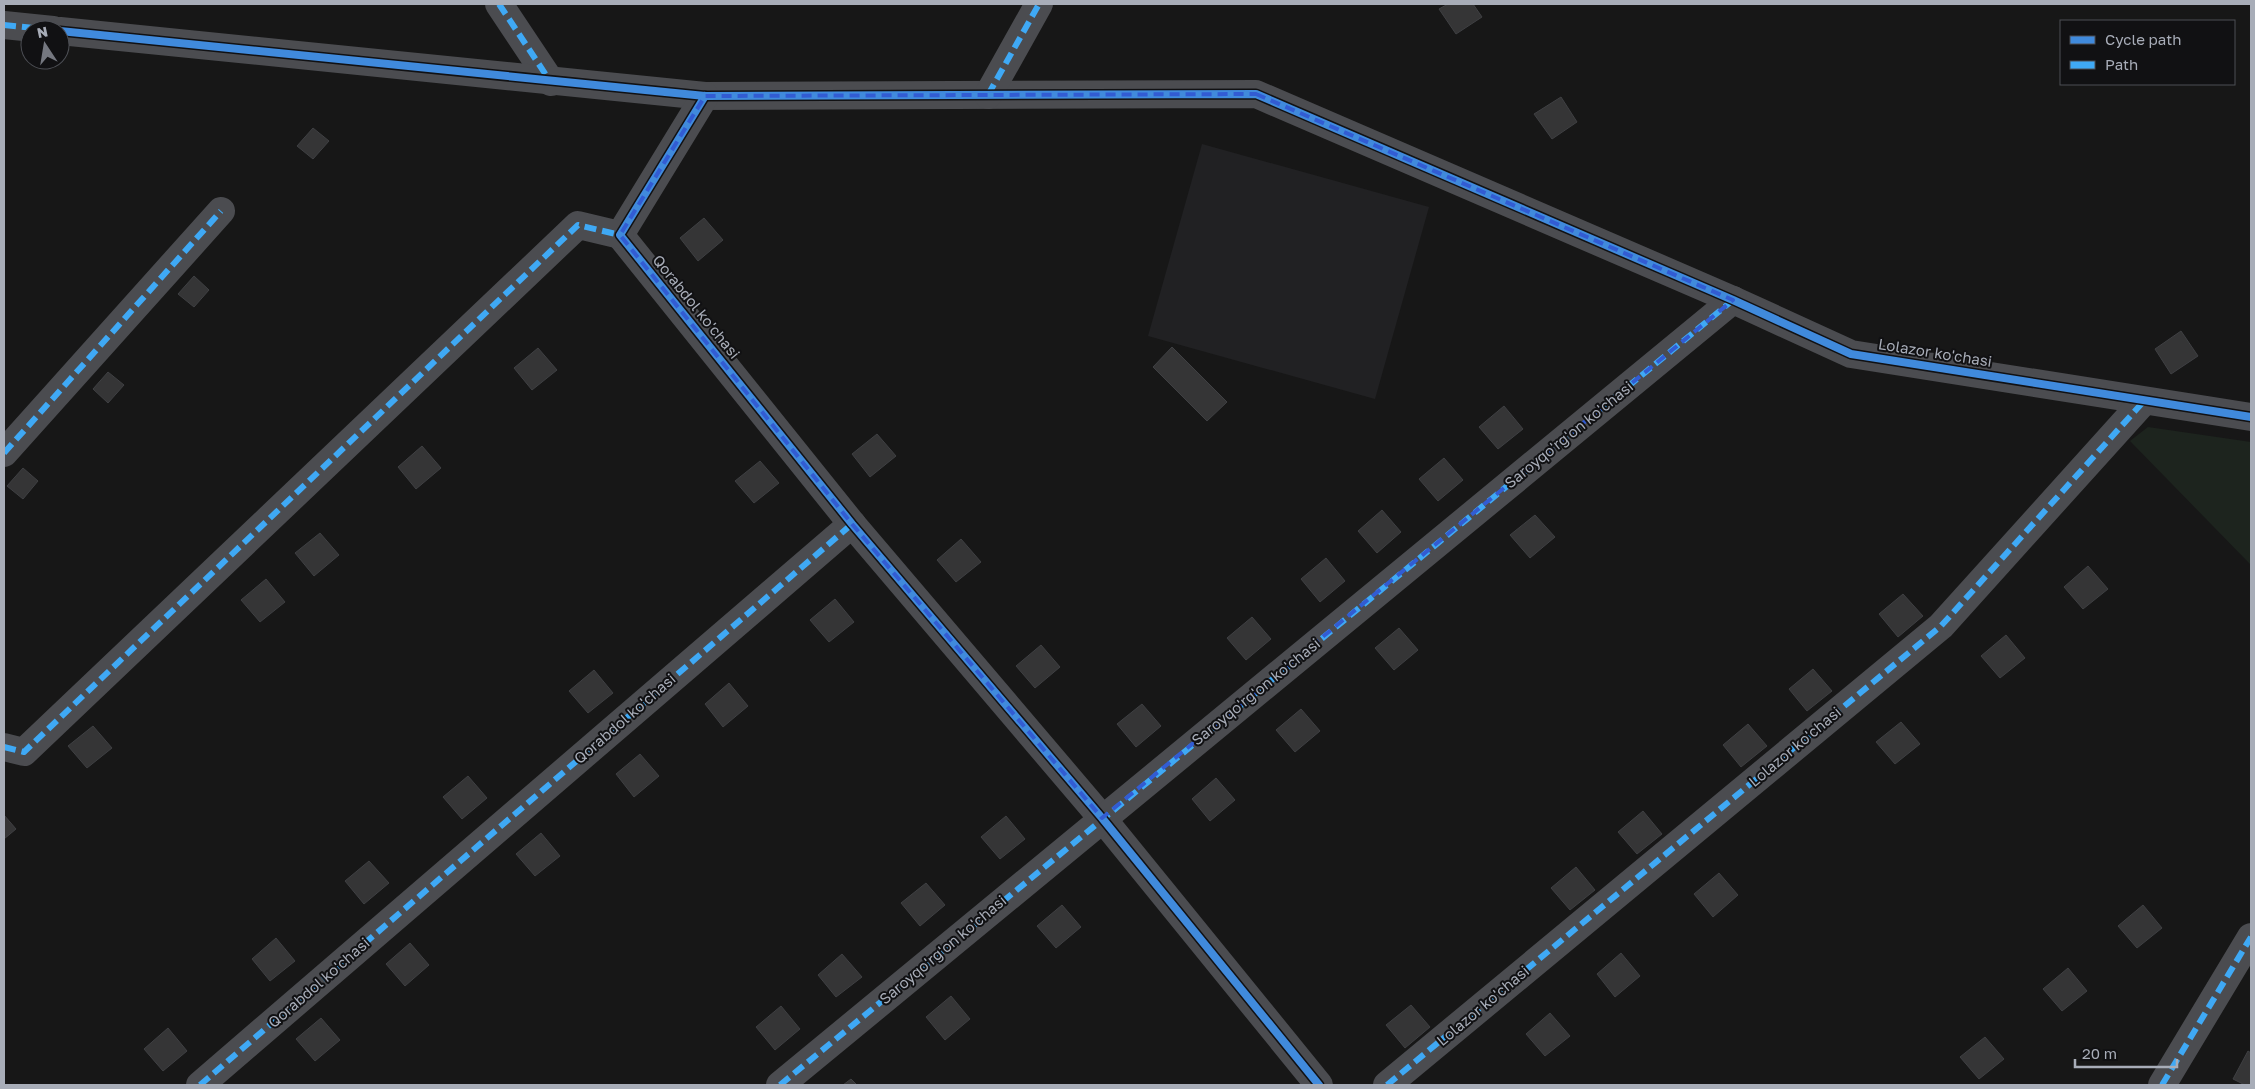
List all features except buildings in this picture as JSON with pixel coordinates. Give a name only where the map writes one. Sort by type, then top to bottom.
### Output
[{"type":"street","points":[[499,4],[551,82]]},
{"type":"street","points":[[988,96],[1039,4]]},
{"type":"street","points":[[4,25],[20,27]]},
{"type":"street","name":"Lolazor ko'chasi","points":[[70,32],[551,82],[705,96],[1256,94],[1733,300],[1851,354],[2144,401]]},
{"type":"street","points":[[4,747],[24,752],[578,225],[620,235],[705,96]]},
{"type":"street","points":[[4,452],[221,211]]},
{"type":"street","name":"Qorabdol ko'chasi","points":[[200,1085],[852,524],[620,235]]},
{"type":"street","name":"Saroyqo'rg'on ko'chasi","points":[[780,1085],[1733,300]]},
{"type":"street","points":[[2144,401],[2251,417]]},
{"type":"street","name":"Lolazor ko'chasi","points":[[1387,1085],[1941,626],[2144,401]]},
{"type":"street","points":[[852,524],[1102,818],[1319,1085]]},
{"type":"street","points":[[2162,1085],[2251,937]]},
{"type":"highlighted area","points":[[1256,94],[1733,300],[1102,818],[852,524],[620,235],[705,96]]},
{"type":"shaded area","points":[[1202,144],[1429,207],[1375,399],[1148,336]]},
{"type":"shaded area","points":[[2148,427],[2251,442],[2251,565],[2130,441]]},
{"type":"marked path","points":[[499,4],[550,81]]},
{"type":"marked path","points":[[988,95],[1039,4]]},
{"type":"marked path","points":[[4,25],[20,27]]},
{"type":"marked path","points":[[4,453],[221,211]]},
{"type":"marked path","points":[[4,747],[24,752],[578,225],[620,235]]},
{"type":"marked path","points":[[780,1085],[1733,300]]},
{"type":"marked path","points":[[1387,1085],[1941,626],[2144,401]]},
{"type":"marked path","points":[[200,1085],[852,524]]},
{"type":"marked path","points":[[2162,1085],[2251,937]]},
{"type":"cycle path","points":[[70,32],[705,96],[1256,94],[1733,300],[1851,354],[2251,417]]},
{"type":"cycle path","points":[[705,96],[620,235],[852,524],[1102,818],[1319,1085]]}]
